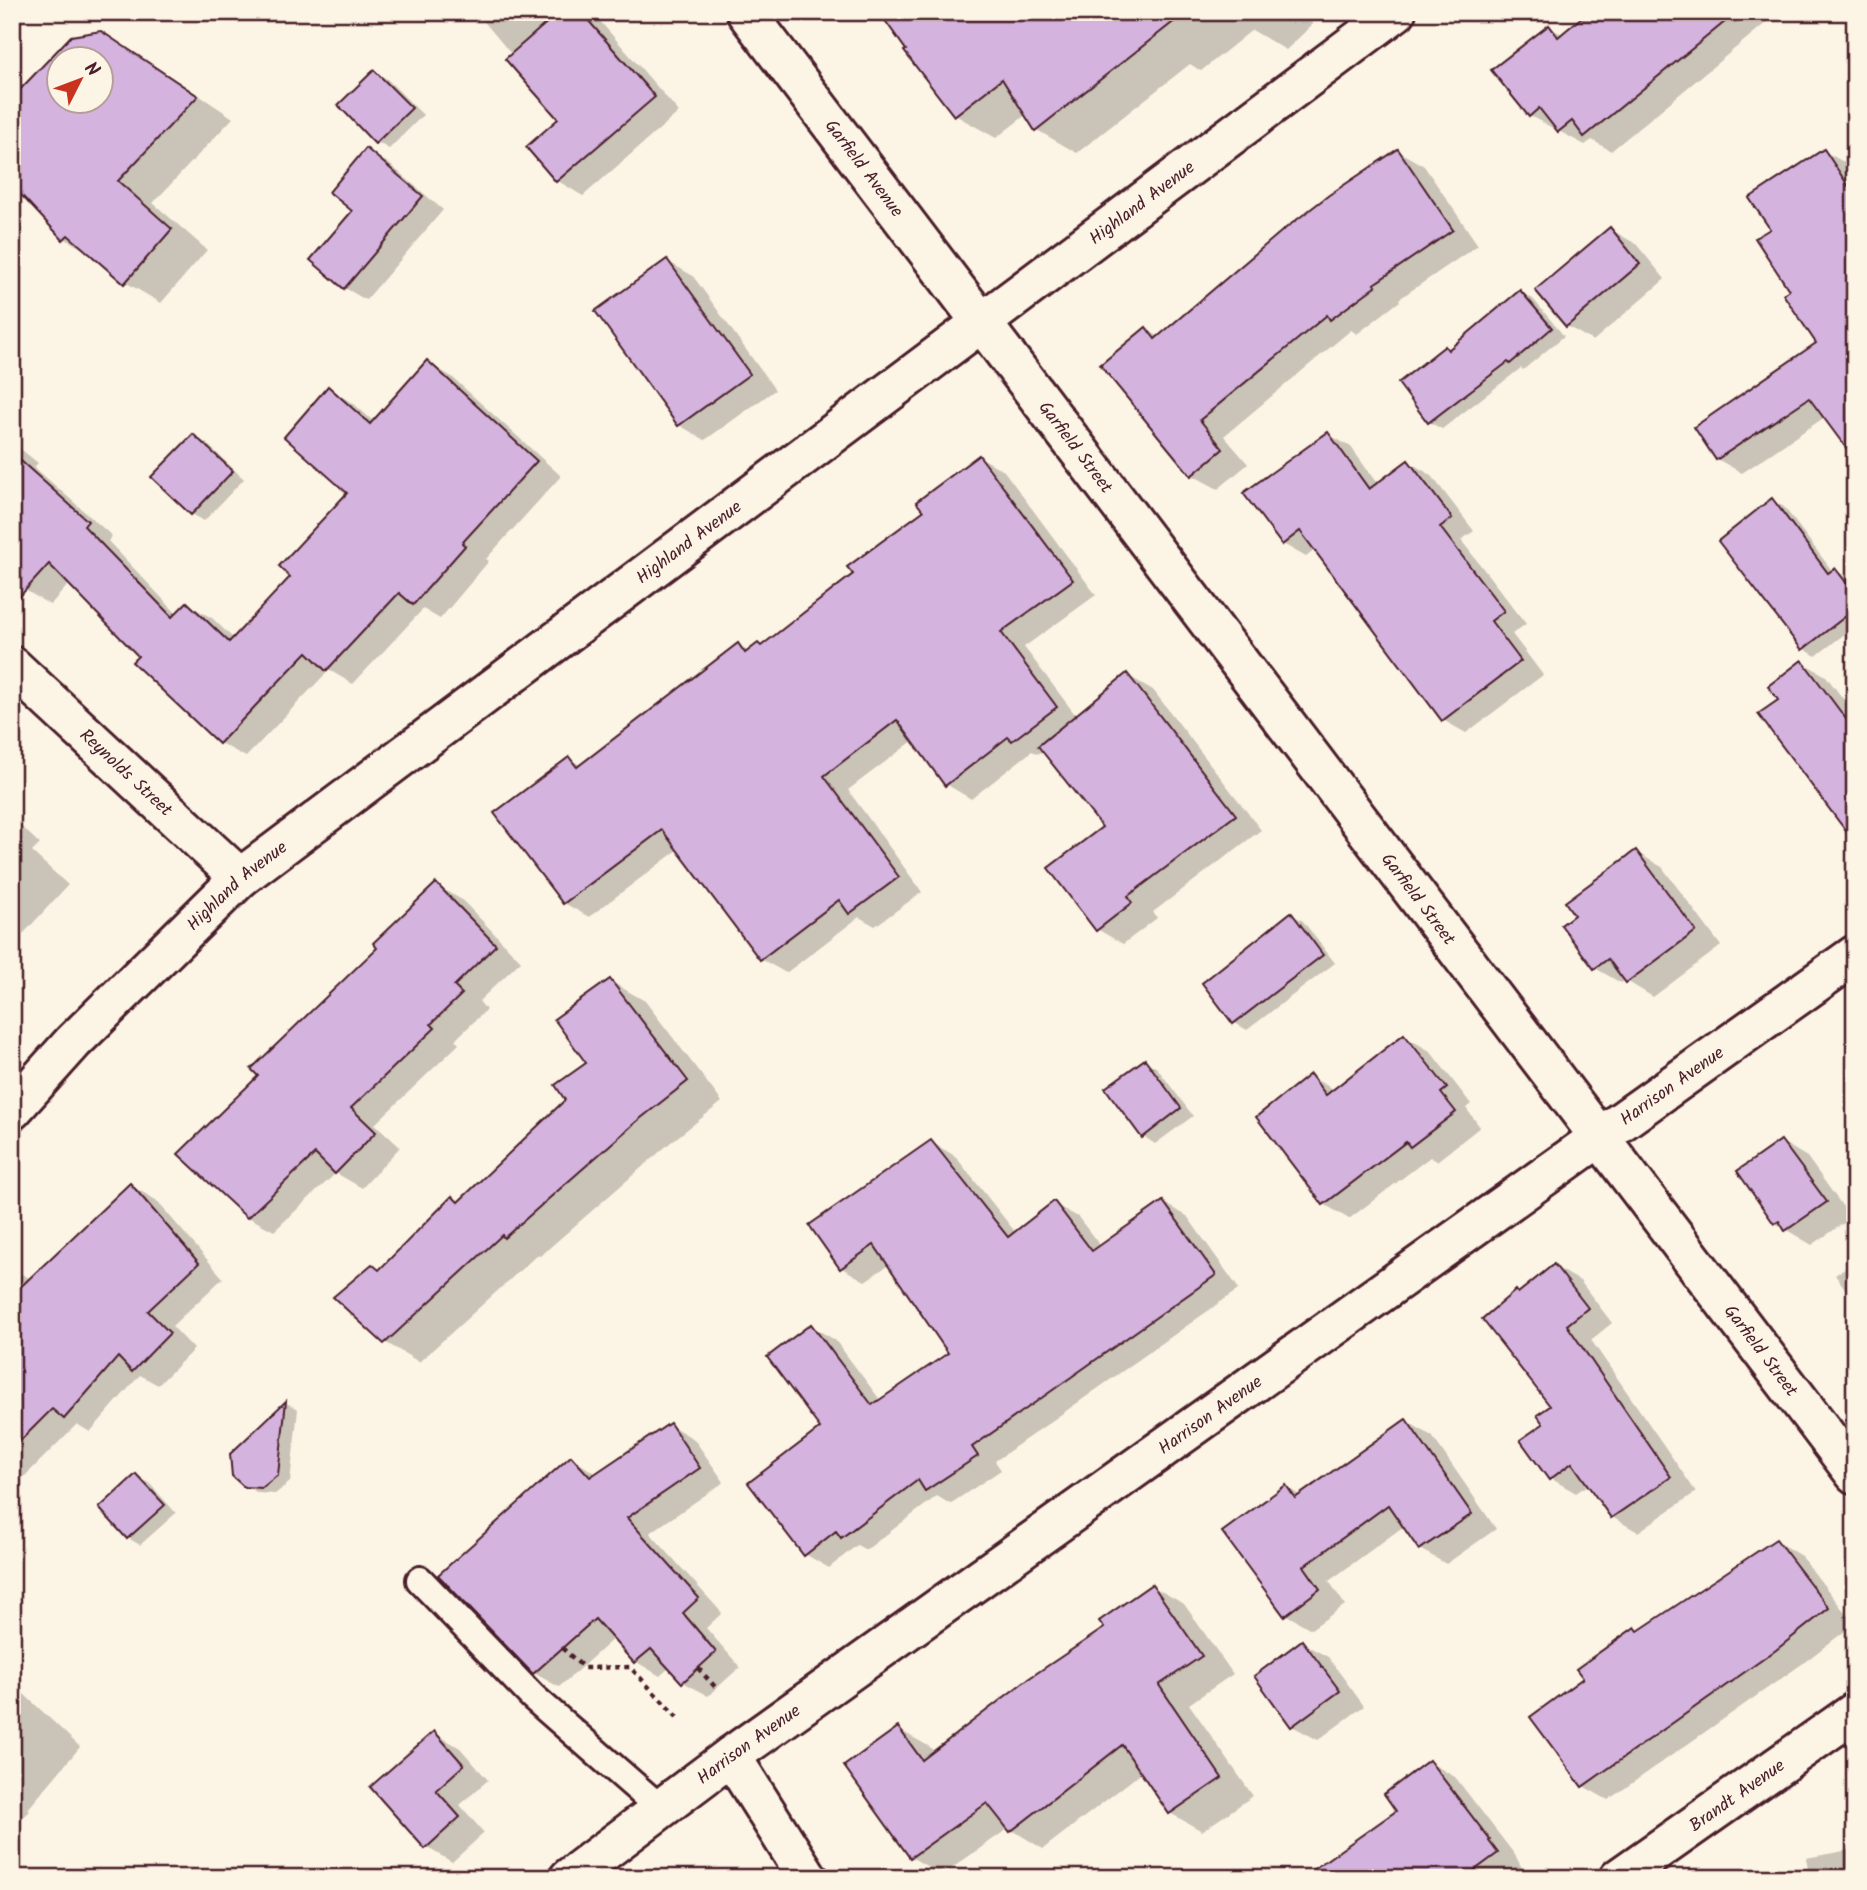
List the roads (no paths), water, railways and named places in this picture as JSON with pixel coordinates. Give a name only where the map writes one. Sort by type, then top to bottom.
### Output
[{"type":"street","name":"Garfield Avenue","points":[[747,12],[982,323]]},
{"type":"street","name":"Highland Avenue","points":[[12,1110],[73,1042],[240,878],[1396,12]]},
{"type":"street","name":"Garfield Street","points":[[982,323],[1855,1474]]},
{"type":"street","name":"Reynolds Street","points":[[12,666],[240,878]]},
{"type":"street","name":"Harrison Avenue","points":[[569,1878],[731,1756],[1855,956]]},
{"type":"street","name":"Brandt Avenue","points":[[1619,1878],[1855,1712]]},
{"type":"street","points":[[731,1756],[808,1878]]},
{"type":"lane","points":[[420,1580],[533,1697],[661,1809]]}]
